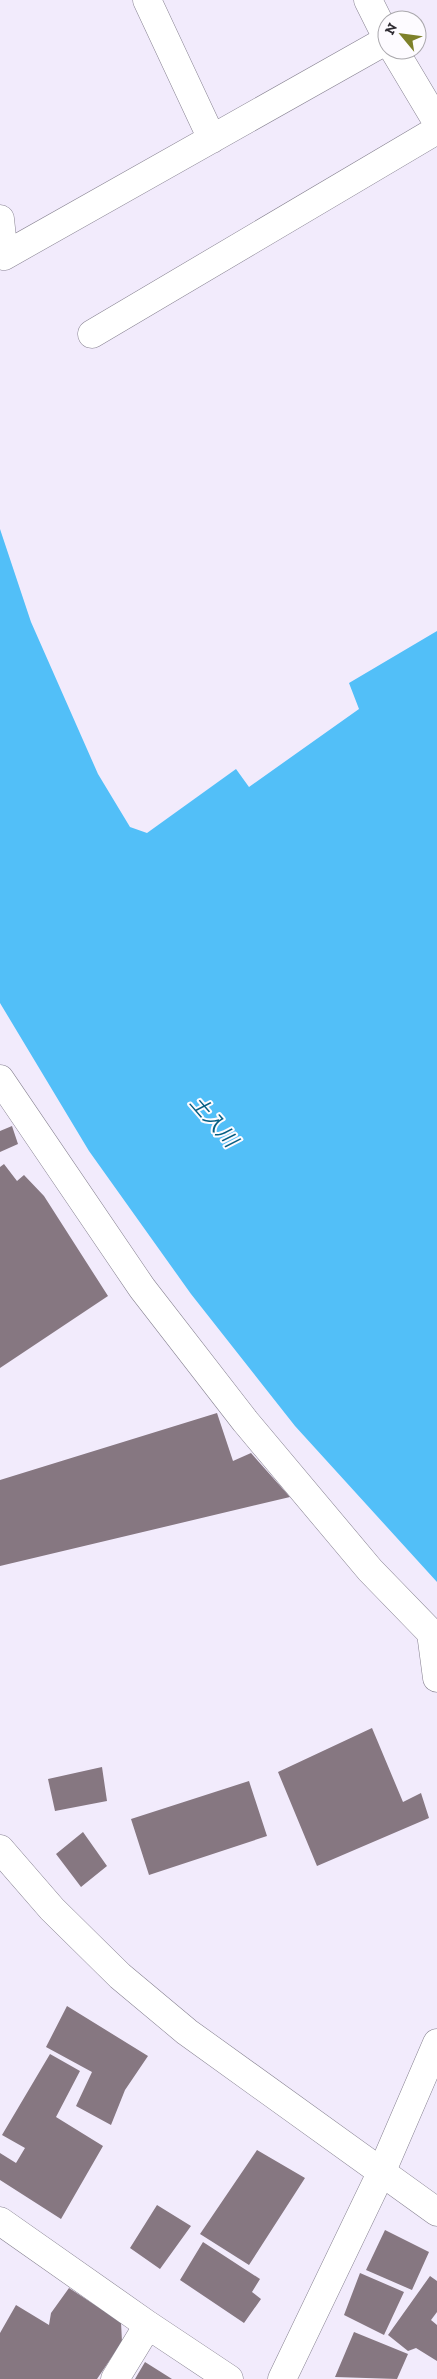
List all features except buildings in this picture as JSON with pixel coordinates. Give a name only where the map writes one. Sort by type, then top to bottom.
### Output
[{"type":"street","points":[[147,0],[212,139]]},
{"type":"street","points":[[368,0],[377,18]]},
{"type":"street","points":[[0,219],[4,256],[377,45]]},
{"type":"street","points":[[400,60],[437,122]]},
{"type":"street","points":[[92,334],[437,130]]},
{"type":"street","points":[[0,1079],[142,1288],[245,1421],[370,1570],[434,1636],[437,1678]]},
{"type":"street","points":[[0,1849],[52,1909],[120,1976],[187,2032],[381,2174],[437,2212]]},
{"type":"street","points":[[282,2379],[381,2174],[437,2043]]},
{"type":"street","points":[[0,2221],[148,2325],[229,2379]]},
{"type":"street","points":[[115,2379],[148,2325]]},
{"type":"water","name":"土入川","points":[[0,529],[31,622],[98,774],[130,827],[147,833],[236,769],[249,787],[359,709],[349,683],[437,631],[437,1582],[295,1426],[191,1294],[89,1151],[0,1003]]}]
